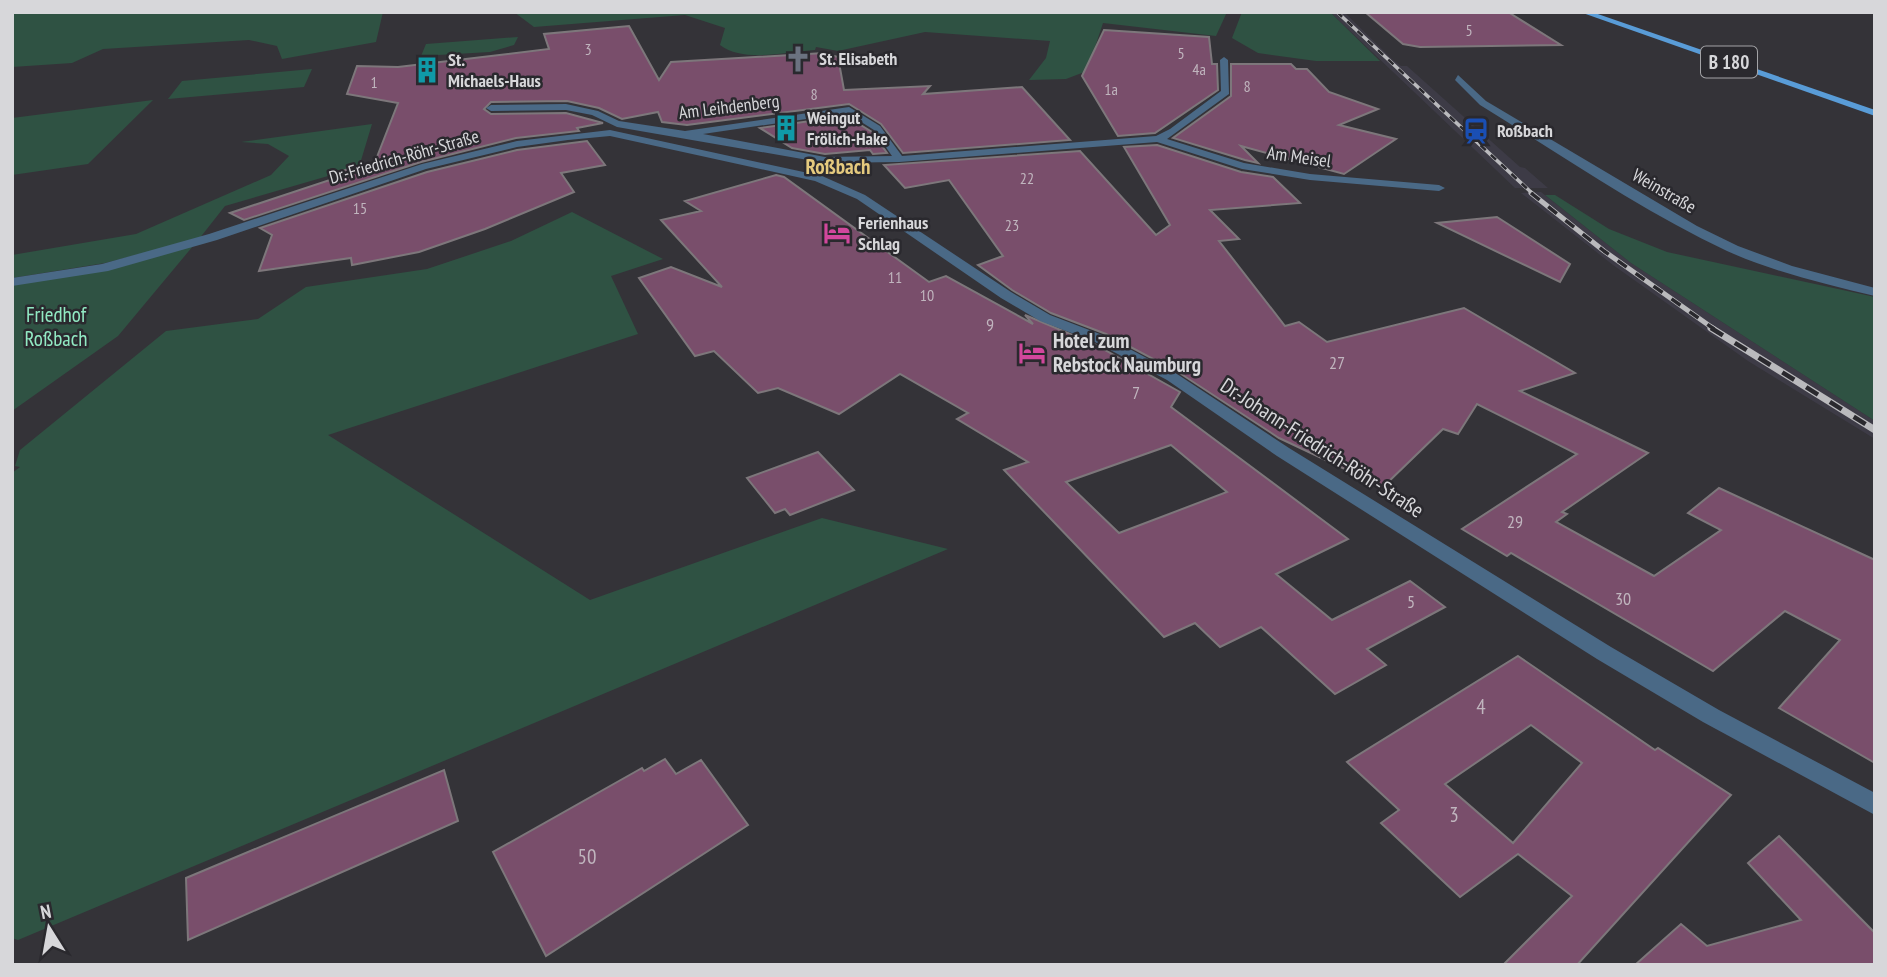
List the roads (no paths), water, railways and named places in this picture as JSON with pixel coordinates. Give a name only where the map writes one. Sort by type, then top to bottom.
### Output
[{"type":"main road","name":"B 180","points":[[1584,12],[1875,113]]},
{"type":"street","name":"Am Meisel","points":[[685,134],[810,159],[900,159],[1158,139],[1174,131],[1226,92],[1224,60]]},
{"type":"street","name":"Weinstraße","points":[[1458,78],[1483,103],[1693,229],[1787,270],[1875,292]]},
{"type":"street","name":"Am Leihdenberg","points":[[491,108],[566,107],[595,113],[613,128],[685,134],[849,110],[877,128],[900,159]]},
{"type":"street","name":"Dr.-Friedrich-Röhr-Straße","points":[[12,282],[103,268],[213,237],[422,167],[517,144],[613,128]]},
{"type":"street","name":"Dr.-Johann-Friedrich-Röhr-Straße","points":[[613,128],[797,172],[861,197],[1006,296],[1045,318],[1100,339],[1172,377],[1283,452],[1604,653],[1711,716],[1875,805]]},
{"type":"street","name":"Am Meisel","points":[[1158,139],[1242,166],[1322,178],[1439,188]]},
{"type":"railway","points":[[1337,12],[1533,194]]},
{"type":"railway","points":[[1531,193],[1604,251],[1714,329]]},
{"type":"railway","points":[[1711,328],[1875,430]]},
{"type":"place","name":"St. Elisabeth","points":[[798,59]]},
{"type":"place","name":"St. Michaels-Haus","points":[[427,70]]},
{"type":"place","name":"Weingut Frölich-Hake","points":[[786,128]]},
{"type":"place","name":"Roßbach","points":[[1476,131]]},
{"type":"place","name":"Ferienhaus Schlag","points":[[837,233]]},
{"type":"place","name":"Hotel zum Rebstock Naumburg","points":[[1032,353]]},
{"type":"district","name":"Roßbach","points":[[838,167]]},
{"type":"park label","name":"Friedhof Roßbach","points":[[56,327]]}]
